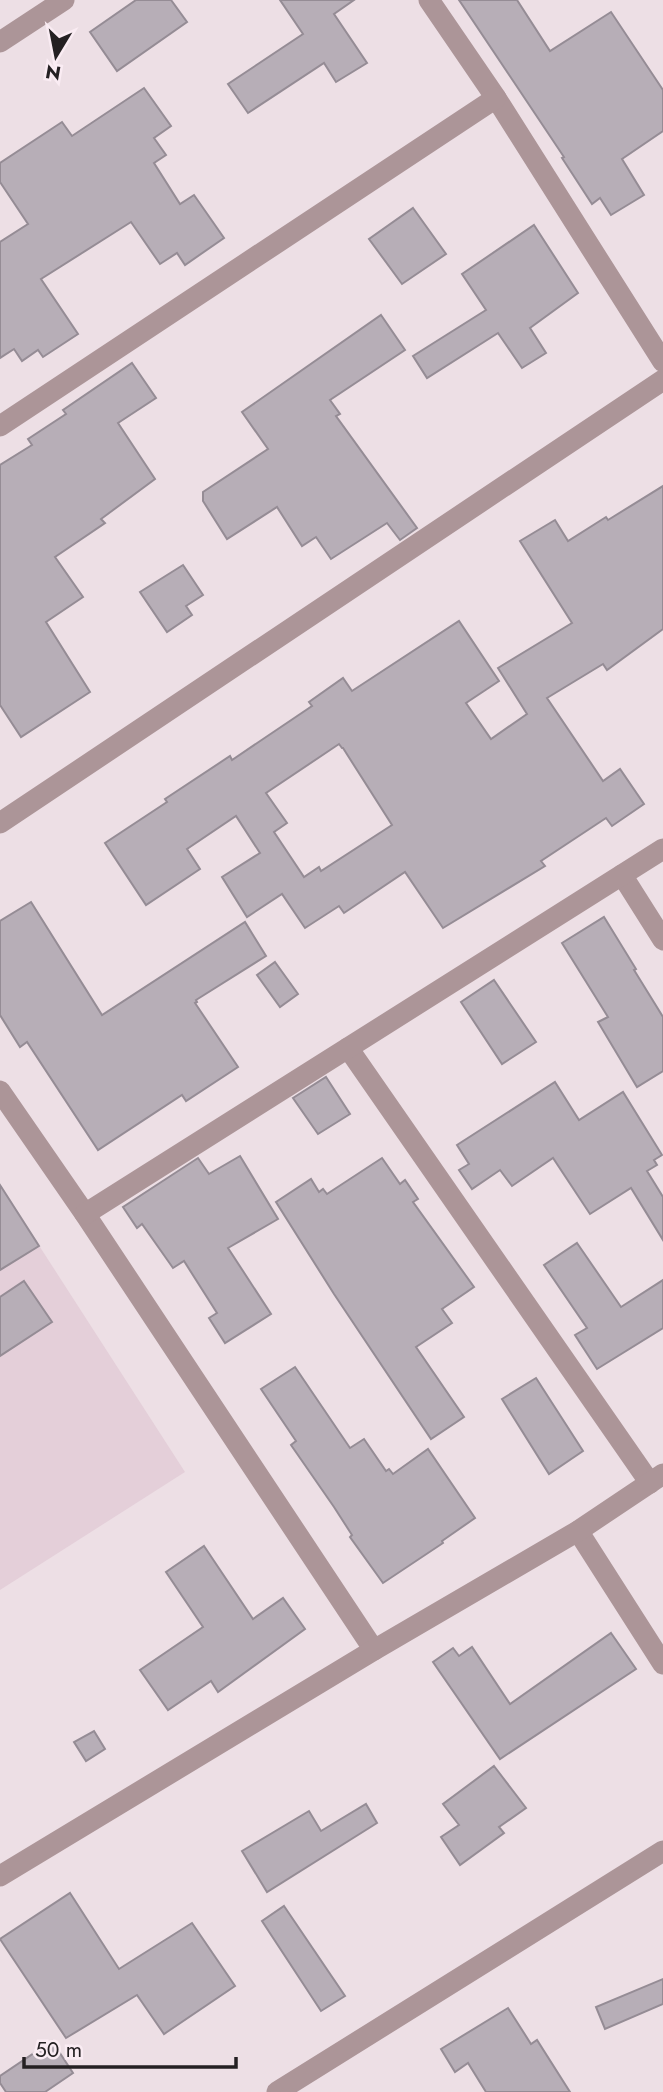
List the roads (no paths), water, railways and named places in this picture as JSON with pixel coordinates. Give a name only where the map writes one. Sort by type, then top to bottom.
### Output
[{"type":"street","points":[[429,0],[496,98],[663,362]]},
{"type":"street","points":[[0,42],[55,2]]},
{"type":"street","points":[[0,426],[496,98]]},
{"type":"street","points":[[0,823],[663,380]]},
{"type":"street","points":[[85,1214],[663,849]]},
{"type":"street","points":[[622,875],[663,940]]},
{"type":"street","points":[[0,1876],[374,1650],[578,1531],[656,1478],[348,1048]]},
{"type":"street","points":[[0,1091],[85,1214],[374,1650]]},
{"type":"street","points":[[578,1531],[663,1664]]},
{"type":"street","points":[[277,2092],[663,1851]]}]
